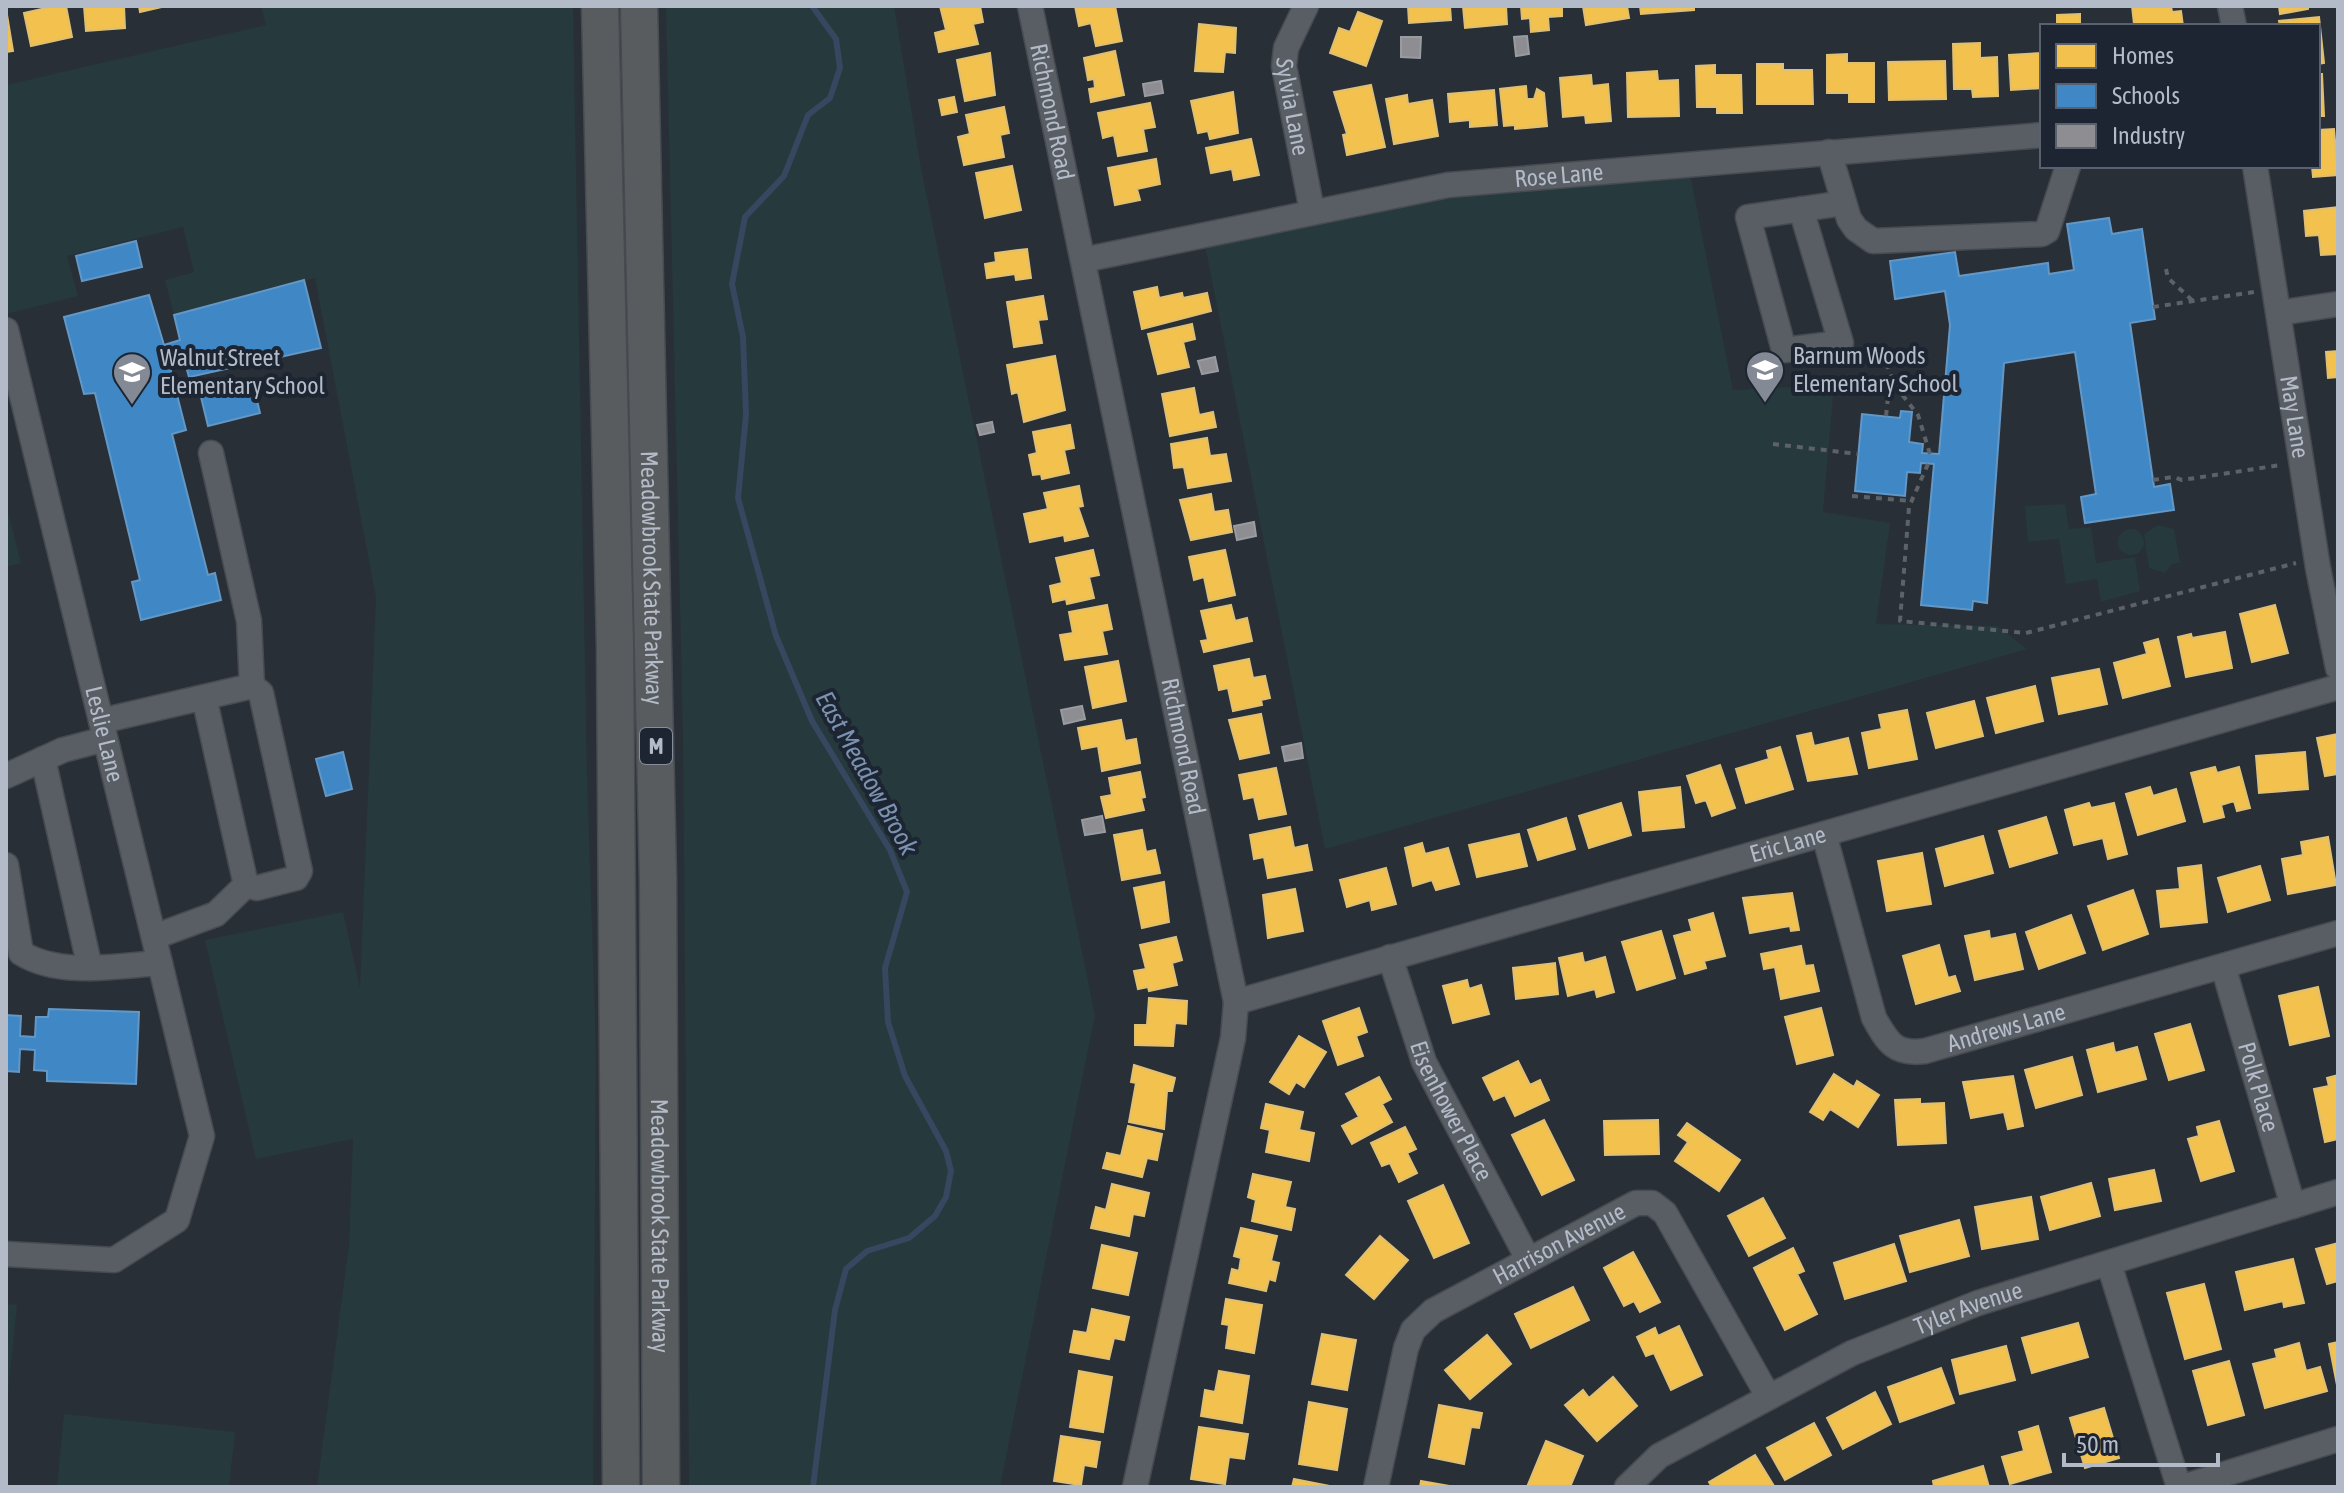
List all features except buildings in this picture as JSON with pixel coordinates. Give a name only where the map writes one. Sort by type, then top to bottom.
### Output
[{"type":"highway","name":"Meadowbrook State Parkway","points":[[600,6],[615,645],[621,1487]]},
{"type":"highway","name":"Meadowbrook State Parkway","points":[[639,6],[658,863],[661,1487]]},
{"type":"street","name":"Richmond Road","points":[[1030,6],[1236,1002],[1233,1038],[1135,1487]]},
{"type":"street","name":"Sylvia Lane","points":[[1306,6],[1286,48],[1284,66],[1312,211]]},
{"type":"street","name":"Rose Lane","points":[[1083,260],[1312,211],[1476,181],[2040,135]]},
{"type":"street","points":[[1829,152],[1844,203],[1856,229],[1873,241],[2042,234],[2047,231],[2067,168]]},
{"type":"street","name":"May Lane","points":[[2255,168],[2318,568],[2338,668]]},
{"type":"street","points":[[1801,209],[1841,343],[1784,350],[1748,217],[1801,209],[1844,203]]},
{"type":"street","points":[[2279,313],[2338,304]]},
{"type":"street","name":"Leslie Lane","points":[[6,330],[202,1136],[177,1220],[114,1260],[6,1254]]},
{"type":"street","points":[[211,453],[249,621],[252,686],[261,693],[300,871],[296,878],[257,888],[246,885]]},
{"type":"street","points":[[6,776],[103,730],[204,697],[252,686]]},
{"type":"street","name":"Eric Lane","points":[[1236,1002],[2338,687]]},
{"type":"street","points":[[204,697],[246,885]]},
{"type":"street","points":[[43,759],[90,968]]},
{"type":"street","name":"Andrews Lane","points":[[1824,834],[1874,1018],[1888,1044],[1898,1051],[1925,1051],[2338,933]]},
{"type":"street","points":[[6,865],[21,953],[39,964],[90,968],[160,963]]},
{"type":"street","points":[[154,937],[216,914],[246,885]]},
{"type":"street","name":"Eisenhower Place","points":[[1390,957],[1424,1062],[1528,1259]]},
{"type":"street","name":"Polk Place","points":[[2223,966],[2293,1206]]},
{"type":"street","name":"Tyler Avenue","points":[[1627,1487],[1659,1456],[1852,1353],[1926,1323],[2338,1192]]},
{"type":"street","name":"Harrison Avenue","points":[[1376,1487],[1406,1348],[1413,1330],[1433,1311],[1622,1208],[1645,1202],[1657,1205],[1685,1242],[1768,1396]]},
{"type":"street","points":[[2109,1264],[2181,1487],[2338,1439]]},
{"type":"path","points":[[2166,269],[2168,278],[2193,301]]},
{"type":"path","points":[[2153,307],[2254,292]]},
{"type":"path","points":[[1882,352],[1890,375],[1918,415],[1930,454]]},
{"type":"path","points":[[1886,416],[1890,375]]},
{"type":"path","points":[[1773,444],[1858,454]]},
{"type":"path","points":[[1928,464],[1912,501],[1900,621],[2026,633],[2302,562]]},
{"type":"path","points":[[2153,480],[2173,477],[2182,480],[2284,464]]},
{"type":"path","points":[[1852,496],[1912,501]]},
{"type":"shaded area","points":[[261,6],[573,6],[587,774],[596,1051],[593,1487],[317,1487],[349,1245],[353,1139],[256,1159],[205,940],[343,912],[360,988],[376,597],[315,278],[174,315],[165,280],[194,272],[183,227],[67,256],[78,296],[6,314],[6,85],[266,25]]},
{"type":"shaded area","points":[[666,6],[894,6],[921,168],[1095,1015],[1000,1487],[689,1487],[683,733]]},
{"type":"shaded area","points":[[1688,164],[1733,390],[1834,385],[1823,512],[1890,523],[1876,624],[1997,626],[2027,649],[1325,849],[1203,235],[1312,211]]},
{"type":"shaded area","points":[[6,504],[21,563],[6,567]]},
{"type":"shaded area","points":[[2065,504],[2069,529],[2091,527],[2096,563],[2135,557],[2140,591],[2101,602],[2097,579],[2066,584],[2059,539],[2028,542],[2025,506]]},
{"type":"shaded area","points":[[2158,525],[2174,529],[2180,563],[2172,564],[2165,573],[2149,568],[2144,534]]},
{"type":"shaded area","points":[[2131,529],[2140,533],[2144,542],[2140,551],[2131,555],[2122,551],[2118,542],[2122,533]]},
{"type":"shaded area","points":[[6,1304],[17,1305],[6,1413]]},
{"type":"shaded area","points":[[64,1414],[235,1432],[229,1487],[57,1487]]},
{"type":"waterway","name":"East Meadow Brook","points":[[812,6],[836,39],[840,68],[830,98],[808,115],[784,176],[745,217],[732,284],[743,337],[746,415],[738,498],[776,636],[812,721],[890,850],[907,892],[885,968],[888,1022],[905,1076],[946,1151],[951,1171],[946,1197],[935,1216],[909,1238],[867,1251],[846,1269],[835,1310],[813,1487]]},
{"type":"place","name":"Barnum Woods Elementary School","points":[[1765,404]]},
{"type":"place","name":"Walnut Street Elementary School","points":[[132,406]]}]
